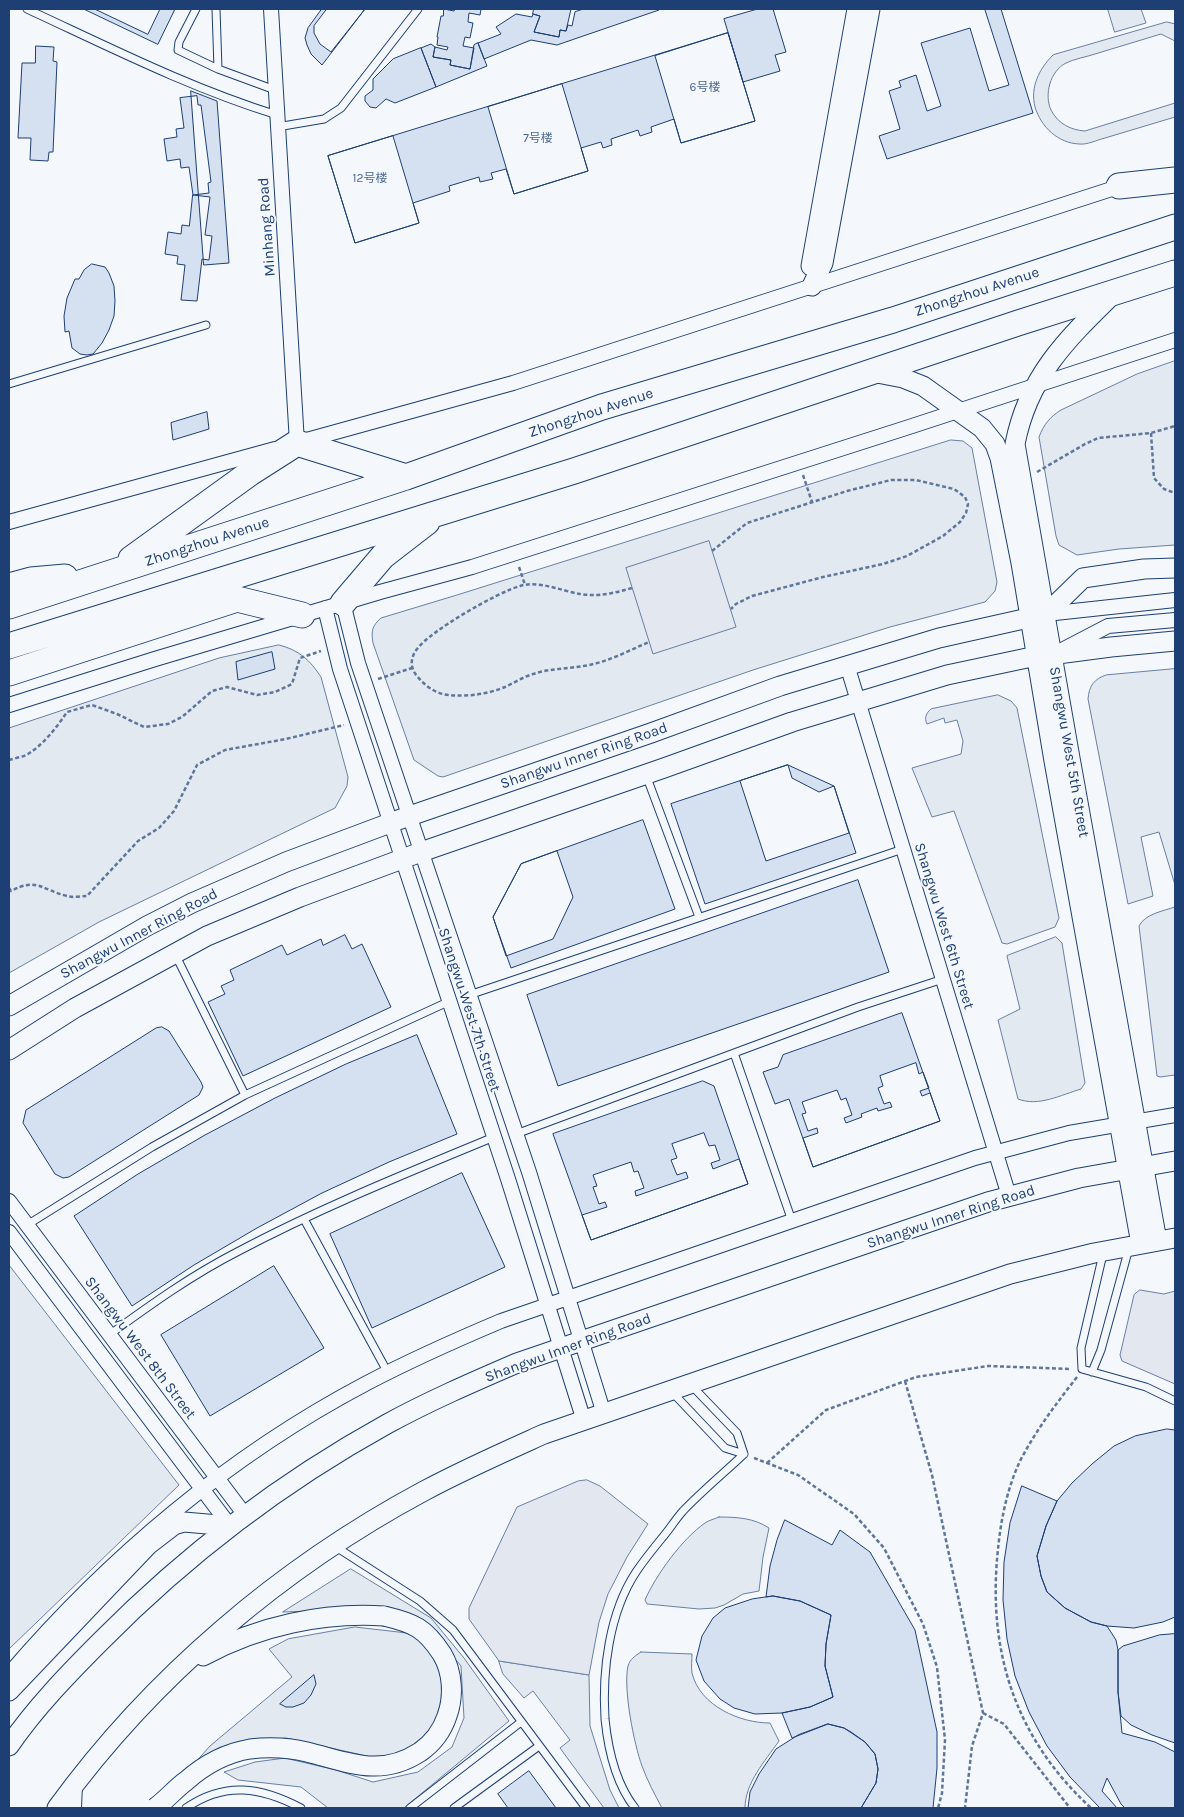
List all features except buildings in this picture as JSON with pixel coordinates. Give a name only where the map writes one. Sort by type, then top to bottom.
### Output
[{"type":"highway","points":[[1119,186],[1175,180]]},
{"type":"highway","name":"Zhongzhou Avenue","points":[[9,606],[406,477],[602,407],[893,320],[1175,228]]},
{"type":"highway","points":[[9,646],[666,441],[1175,273]]},
{"type":"highway","points":[[9,586],[31,580],[113,572],[250,473],[297,443],[406,477]]},
{"type":"highway","points":[[9,673],[237,599],[323,609],[382,556],[441,512]]},
{"type":"street","name":"Minhang Road","points":[[271,9],[297,443]]},
{"type":"street","points":[[812,286],[810,261],[857,9]]},
{"type":"street","points":[[812,286],[823,263],[870,9]]},
{"type":"street","points":[[9,522],[513,383],[1175,168]]},
{"type":"street","name":"Shangwu West 5th Street","points":[[1114,293],[1058,351],[1036,386],[1019,425],[1015,444],[1022,479],[1044,656],[1151,1242]]},
{"type":"street","points":[[9,706],[155,659],[514,553],[799,463],[1175,340]]},
{"type":"street","name":"Shangwu West 5th Street","points":[[872,372],[903,378],[924,386],[982,428],[995,444],[1038,616]]},
{"type":"street","points":[[1038,616],[1083,578],[1136,570],[1175,568]]},
{"type":"street","points":[[1038,616],[1175,600]]},
{"type":"street","name":"Shangwu West 7th Street","points":[[323,609],[357,722],[450,1001],[584,1421]]},
{"type":"street","name":"Shangwu West 7th Street","points":[[323,609],[365,684],[516,1134],[604,1414]]},
{"type":"street","name":"Shangwu Inner Ring Road","points":[[9,1006],[147,926],[192,903],[286,862],[409,816],[651,733],[780,686],[939,638],[1038,616]]},
{"type":"street","points":[[1044,656],[1108,626],[1175,620]]},
{"type":"street","points":[[9,1050],[75,1008],[207,936],[291,900],[402,858],[792,722],[947,675],[1044,656],[1150,642],[1175,641]]},
{"type":"street","name":"Shangwu West 6th Street","points":[[847,665],[1009,1196]]},
{"type":"street","points":[[9,1678],[46,1632],[97,1580],[142,1538],[217,1478],[306,1419],[429,1352],[501,1321],[975,1158],[1069,1133],[1175,1115]]},
{"type":"street","name":"Shangwu Inner Ring Road","points":[[9,1746],[80,1663],[128,1613],[172,1572],[237,1521],[314,1467],[388,1424],[448,1393],[517,1363],[988,1202],[1079,1178],[1175,1161]]},
{"type":"street","name":"Shangwu West 8th Street","points":[[9,1201],[217,1478],[237,1521]]},
{"type":"street","points":[[9,1232],[202,1490],[237,1521]]},
{"type":"street","points":[[57,1808],[74,1784],[135,1714],[180,1668],[240,1615],[286,1578],[334,1545],[424,1491],[480,1462],[544,1434],[1010,1274],[1104,1251],[1151,1242]]},
{"type":"street","points":[[9,1678],[105,1590],[148,1545],[174,1525],[184,1522],[237,1521]]},
{"type":"street","points":[[154,1808],[202,1769],[227,1755],[260,1748],[305,1751],[349,1764],[379,1767],[402,1761],[426,1748],[438,1735],[450,1709],[452,1694],[451,1680],[446,1661],[433,1641],[420,1628],[405,1621],[384,1616],[328,1617],[292,1622],[223,1645],[180,1668]]},
{"type":"street","points":[[74,1784],[74,1808]]},
{"type":"lane","points":[[27,9],[170,75],[277,121],[324,119],[341,108],[418,9]]},
{"type":"lane","points":[[196,9],[179,42],[178,50],[218,69],[276,90]]},
{"type":"lane","points":[[216,9],[218,69]]},
{"type":"lane","points":[[9,384],[206,325]]},
{"type":"lane","points":[[646,774],[699,917]]},
{"type":"lane","points":[[469,995],[903,849]]},
{"type":"lane","points":[[175,954],[245,1096]]},
{"type":"lane","points":[[516,1134],[858,1007],[943,980]]},
{"type":"lane","points":[[27,1225],[152,1147],[245,1096],[450,1001]]},
{"type":"lane","points":[[734,1053],[792,1221]]},
{"type":"lane","points":[[109,1335],[169,1292],[236,1252],[336,1203],[494,1137]]},
{"type":"lane","points":[[304,1218],[388,1373]]},
{"type":"lane","points":[[1092,1372],[1151,1242]]},
{"type":"lane","points":[[1104,1251],[1081,1348],[1082,1369],[1146,1387],[1175,1401]]},
{"type":"lane","points":[[691,1385],[736,1433],[744,1454]]},
{"type":"lane","points":[[672,1391],[725,1448],[744,1454]]},
{"type":"lane","points":[[635,1808],[620,1782],[607,1740],[604,1689],[606,1656],[614,1624],[621,1603],[635,1573],[682,1512],[744,1454]]},
{"type":"lane","points":[[334,1545],[420,1601],[453,1630],[586,1808]]},
{"type":"lane","points":[[410,1808],[521,1722]]},
{"type":"lane","points":[[454,1808],[539,1746]]},
{"type":"lane","points":[[186,1808],[212,1794],[231,1789],[256,1790],[281,1798],[301,1808]]},
{"type":"path","points":[[1022,479],[1098,438],[1151,433],[1175,426]]},
{"type":"path","points":[[1151,433],[1154,478],[1164,489],[1175,493]]},
{"type":"path","points":[[799,463],[812,502]]},
{"type":"path","points":[[712,551],[747,523],[847,491],[891,480],[916,480],[954,488],[965,497],[968,504],[966,513],[960,522],[943,536],[907,556],[883,564],[823,577],[752,596],[730,609]]},
{"type":"path","points":[[514,553],[525,585]]},
{"type":"path","points":[[632,588],[602,595],[582,594],[532,584],[525,585],[476,607],[431,636],[416,649],[411,662],[412,668],[425,685],[434,690],[448,695],[469,695],[504,687],[533,674],[611,659],[649,642]]},
{"type":"path","points":[[9,760],[27,755],[51,734],[67,712],[92,705],[144,727],[168,724],[182,717],[212,692],[227,686],[257,695],[275,692],[292,684],[300,658],[334,647]]},
{"type":"path","points":[[365,684],[412,668]]},
{"type":"path","points":[[9,888],[11,891],[22,885],[32,883],[70,897],[87,896],[138,841],[160,828],[174,811],[197,765],[225,750],[286,739],[357,722]]},
{"type":"path","points":[[767,1463],[826,1410],[916,1377],[988,1366],[1082,1369]]},
{"type":"path","points":[[1082,1369],[1040,1425],[1020,1462],[1009,1490],[1001,1522],[996,1565],[995,1607],[1001,1656],[1011,1692],[1028,1729],[1043,1753],[1091,1808]]},
{"type":"path","points":[[905,1381],[932,1475],[983,1713],[972,1746],[965,1808]]},
{"type":"path","points":[[744,1454],[798,1475],[854,1514],[884,1548],[923,1624],[937,1667],[945,1740],[942,1793],[938,1808]]},
{"type":"path","points":[[983,1713],[1004,1724],[1070,1808]]},
{"type":"shaded area","points":[[1108,9],[1141,9],[1146,23],[1115,32]]},
{"type":"shaded area","points":[[1167,22],[1175,24],[1175,41],[1161,34],[1066,63],[1052,77],[1048,97],[1051,110],[1057,119],[1070,128],[1085,131],[1175,103],[1175,117],[1082,144],[1064,141],[1051,133],[1041,121],[1035,107],[1034,92],[1040,72],[1053,55]]},
{"type":"shaded area","points":[[1175,361],[1175,545],[1119,549],[1077,555],[1059,545],[1039,437],[1045,425],[1061,410],[1137,374]]},
{"type":"shaded area","points":[[951,440],[963,441],[972,448],[997,582],[995,591],[985,602],[890,627],[753,670],[443,777],[438,776],[414,760],[373,643],[373,629],[381,618]]},
{"type":"shaded area","points":[[709,541],[736,627],[653,654],[626,568]]},
{"type":"shaded area","points":[[279,645],[303,656],[321,677],[348,777],[347,786],[335,808],[99,922],[9,973],[9,728],[219,658]]},
{"type":"shaded area","points":[[1175,669],[1175,885],[1159,832],[1141,837],[1153,896],[1128,904],[1088,699],[1089,694],[1095,681],[1106,675]]},
{"type":"shaded area","points":[[998,695],[1011,701],[1017,708],[1059,918],[1055,927],[1007,944],[1002,943],[954,811],[932,817],[912,768],[961,754],[963,741],[957,720],[945,723],[944,718],[927,724],[926,716],[931,709]]},
{"type":"shaded area","points":[[1175,907],[1175,1075],[1160,1077],[1157,1076],[1139,926],[1150,916]]},
{"type":"shaded area","points":[[1056,937],[1062,943],[1085,1083],[1081,1089],[1058,1097],[1033,1102],[1026,1101],[1018,1099],[998,1020],[1020,1009],[1007,956]]},
{"type":"shaded area","points":[[9,1265],[179,1485],[9,1649]]},
{"type":"shaded area","points":[[1140,1290],[1164,1294],[1175,1291],[1175,1384],[1122,1361],[1120,1355],[1134,1295]]},
{"type":"shaded area","points":[[587,1480],[600,1486],[648,1524],[627,1557],[608,1594],[599,1622],[589,1675],[499,1661],[469,1619],[469,1608],[517,1507],[578,1481]]},
{"type":"shaded area","points":[[719,1517],[745,1519],[769,1528],[759,1591],[743,1594],[715,1608],[699,1609],[647,1604],[645,1600],[650,1590],[663,1569],[687,1538],[708,1521]]},
{"type":"shaded area","points":[[351,1569],[431,1618],[464,1658],[509,1721],[404,1808],[328,1808],[301,1787],[238,1780],[224,1772],[255,1762],[285,1758],[336,1770],[373,1782],[418,1772],[452,1747],[464,1718],[461,1666],[427,1625],[392,1608],[283,1612]]},
{"type":"shaded area","points":[[355,1627],[407,1633],[427,1643],[442,1670],[442,1711],[431,1733],[410,1749],[380,1759],[286,1738],[244,1742],[193,1765],[210,1746],[292,1677],[269,1649],[288,1639]]},
{"type":"shaded area","points":[[641,1652],[692,1654],[692,1673],[696,1685],[712,1703],[734,1716],[746,1720],[770,1723],[779,1741],[752,1781],[748,1790],[745,1808],[662,1808],[646,1777],[639,1756],[628,1702],[628,1666],[631,1660]]},
{"type":"shaded area","points":[[499,1661],[589,1675],[590,1726],[610,1790],[619,1808],[604,1808],[560,1748],[570,1740],[533,1691],[524,1698],[503,1674]]}]
